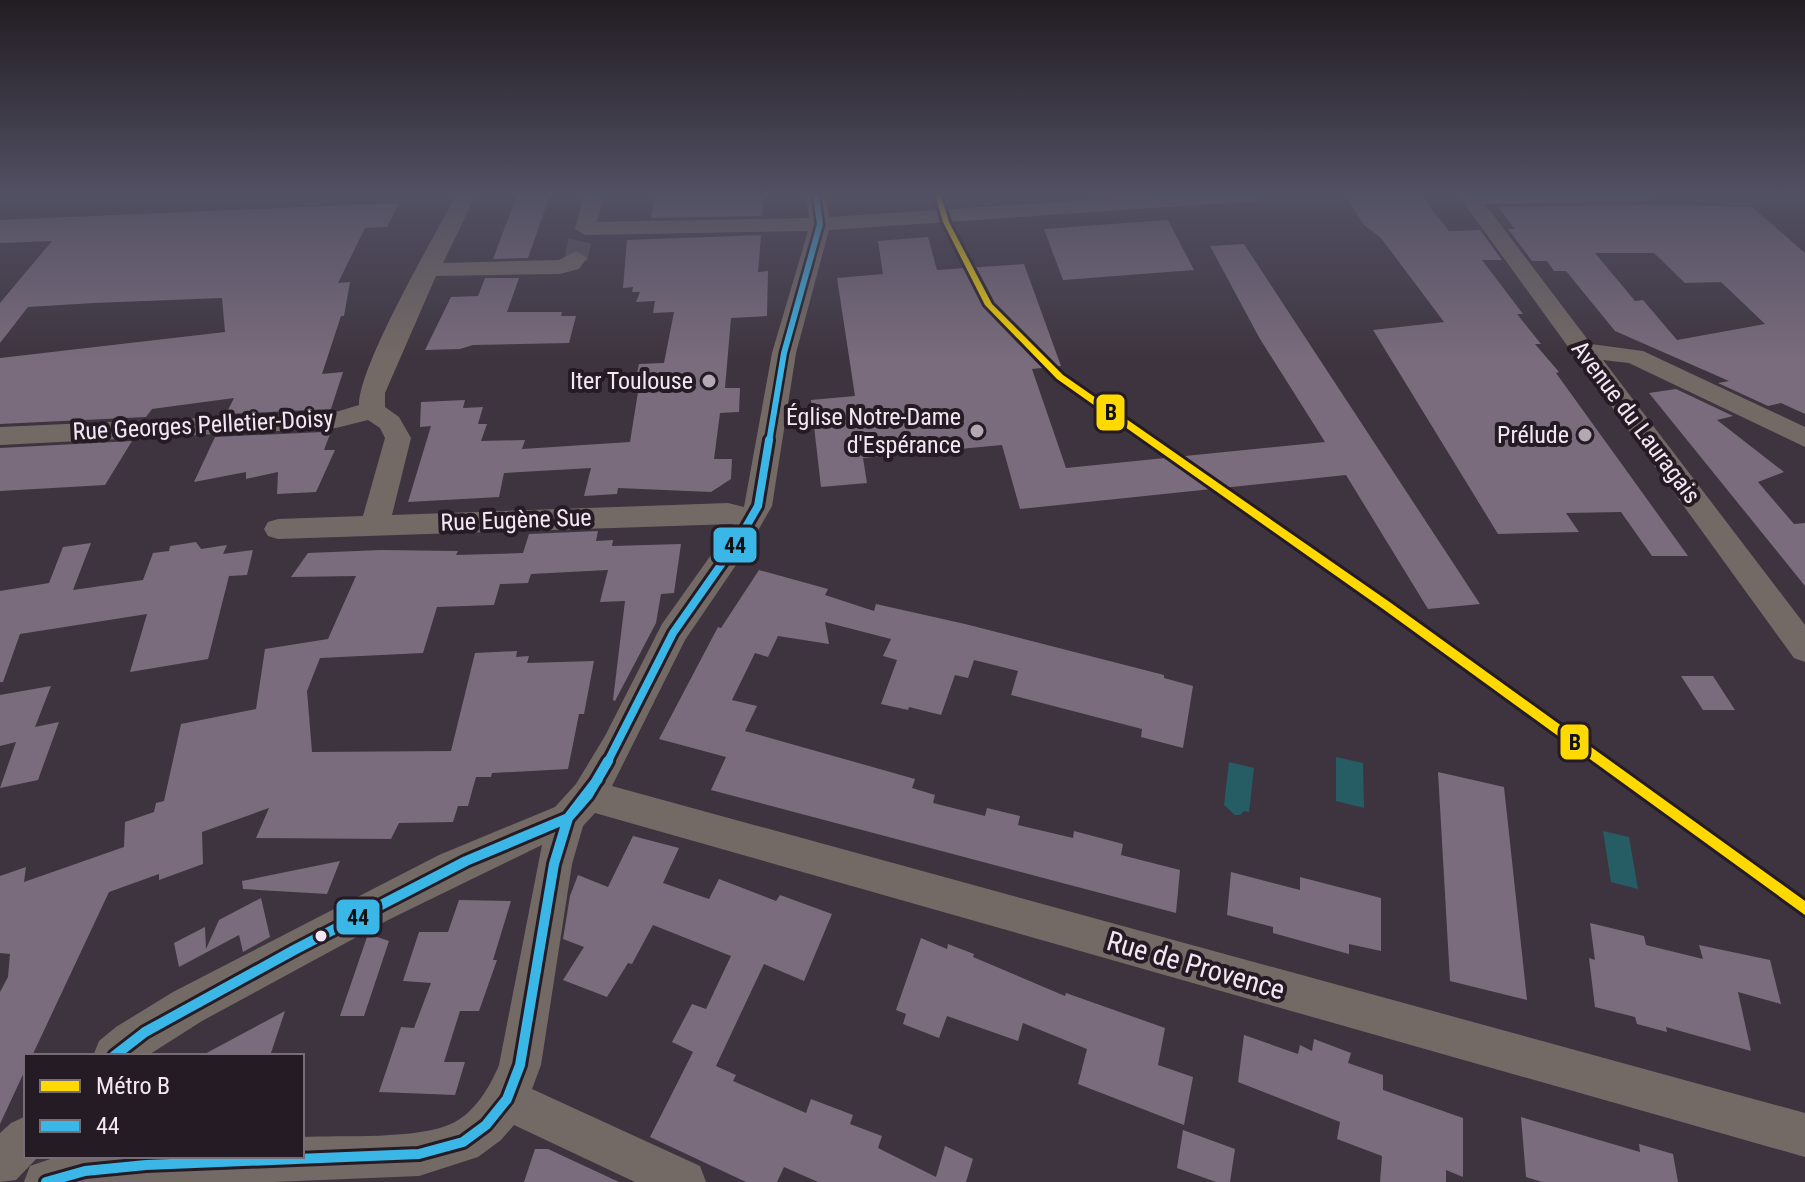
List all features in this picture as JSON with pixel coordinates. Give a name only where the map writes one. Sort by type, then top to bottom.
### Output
[{"type":"street","points":[[375,525],[398,438],[390,423],[372,410],[372,393],[396,335],[440,250]]},
{"type":"street","points":[[430,270],[560,267],[571,264],[577,250]]},
{"type":"street","points":[[304,1157],[419,1154],[442,1150],[463,1142],[486,1125],[507,1099],[520,1065],[554,864],[578,806],[617,746],[673,633],[752,519],[762,490],[784,353],[813,250]]},
{"type":"street","name":"Avenue du Lauragais","points":[[1509,250],[1805,649]]},
{"type":"street","points":[[1583,350],[1634,356],[1805,438]]},
{"type":"street","name":"Rue Georges Pelletier-Doisy","points":[[0,436],[336,420],[372,410]]},
{"type":"street","name":"Rue Eugène Sue","points":[[278,529],[728,513],[752,519]]},
{"type":"street","points":[[117,1054],[175,1014],[466,861],[578,806]]},
{"type":"street","name":"Rue de Provence","points":[[578,806],[1805,1135]]},
{"type":"street","points":[[139,1054],[175,1014]]},
{"type":"street","points":[[507,1099],[684,1182]]},
{"type":"street","points":[[0,1164],[24,1140]]},
{"type":"street","points":[[46,1182],[138,1161],[258,1158]]},
{"type":"water","points":[[1336,757],[1363,763],[1364,808],[1336,801]]},
{"type":"water","points":[[1229,762],[1254,768],[1249,812],[1244,811],[1240,815],[1235,815],[1224,805]]},
{"type":"water","points":[[1603,831],[1629,837],[1638,889],[1611,882]]},
{"type":"building","points":[[44,250],[354,250],[338,283],[350,282],[344,316],[341,316],[322,374],[343,372],[331,409],[226,414],[234,398],[152,409],[146,417],[0,424],[0,358],[225,332],[222,298],[94,303],[28,307],[0,343],[0,303]]},
{"type":"building","points":[[496,250],[531,250],[528,258],[493,259]]},
{"type":"building","points":[[626,250],[760,250],[758,272],[768,271],[767,316],[731,318],[725,388],[740,388],[739,412],[720,413],[714,459],[732,459],[731,479],[711,492],[618,488],[617,494],[584,496],[591,468],[504,473],[499,497],[408,502],[431,426],[420,427],[421,402],[465,400],[463,408],[483,407],[478,424],[487,424],[481,441],[525,440],[522,449],[630,442],[638,392],[633,392],[639,364],[664,363],[674,312],[653,313],[655,301],[636,302],[640,292],[632,292],[633,287],[623,288]]},
{"type":"building","points":[[879,250],[932,250],[937,270],[1024,264],[1061,366],[1032,369],[1066,468],[1325,442],[1260,339],[1212,250],[1248,250],[1480,604],[1428,609],[1346,475],[1020,509],[1002,445],[863,458],[867,483],[821,487],[811,400],[855,396],[837,278],[883,274]]},
{"type":"building","points":[[1052,250],[1184,250],[1194,270],[1063,280]]},
{"type":"building","points":[[1390,250],[1495,250],[1502,260],[1482,260],[1523,314],[1517,314],[1541,344],[1535,344],[1559,372],[1556,373],[1688,556],[1652,556],[1621,512],[1566,513],[1579,532],[1498,534],[1373,330],[1444,322]]},
{"type":"building","points":[[1524,250],[1802,250],[1805,253],[1805,414],[1781,403],[1768,406],[1718,383],[1729,381],[1615,331],[1566,271],[1554,271],[1547,261],[1532,261]],"holes":[[[1595,253],[1654,253],[1685,283],[1721,282],[1765,324],[1677,340],[1643,300],[1635,301]]]},
{"type":"building","points":[[485,278],[519,278],[507,312],[562,312],[561,316],[576,316],[569,343],[473,345],[460,349],[425,350],[451,297],[478,296]]},
{"type":"building","points":[[1676,389],[1733,416],[1717,420],[1784,472],[1758,482],[1794,524],[1805,523],[1805,586],[1649,393]]},
{"type":"building","points":[[330,434],[324,450],[335,450],[316,492],[277,494],[278,472],[246,479],[246,472],[194,482],[215,437]]},
{"type":"building","points":[[132,441],[105,485],[0,491],[0,448]]},
{"type":"building","points":[[598,531],[596,541],[613,540],[612,546],[681,544],[674,593],[661,594],[656,623],[615,701],[625,601],[600,602],[608,570],[531,574],[528,583],[500,584],[494,605],[437,607],[423,653],[320,658],[307,691],[312,752],[451,751],[475,653],[517,651],[516,657],[529,656],[527,663],[594,661],[584,714],[579,714],[568,769],[492,773],[491,777],[476,777],[468,806],[458,806],[453,822],[399,823],[391,839],[256,838],[269,808],[202,832],[203,864],[159,880],[159,874],[109,892],[33,1054],[24,1054],[24,1072],[0,1124],[0,992],[8,977],[10,954],[0,953],[0,876],[26,867],[24,882],[124,847],[125,822],[154,812],[156,803],[164,801],[181,724],[256,709],[265,649],[328,639],[356,576],[291,577],[308,553],[381,550],[458,551],[456,555],[523,553],[529,534]]},
{"type":"building","points":[[196,542],[201,549],[227,545],[223,554],[253,550],[247,575],[229,576],[208,659],[130,672],[147,614],[20,634],[3,682],[0,682],[0,591],[49,583],[63,547],[91,543],[73,590],[143,580],[153,553],[169,551],[170,546]]},
{"type":"building","points":[[759,570],[828,589],[825,595],[874,611],[876,604],[965,624],[1164,675],[1164,678],[1193,686],[1183,748],[1141,737],[1142,729],[1011,695],[1018,671],[974,660],[968,678],[955,675],[941,715],[909,707],[908,710],[881,704],[897,660],[883,656],[891,639],[825,622],[829,644],[778,636],[768,657],[755,653],[732,700],[757,706],[745,731],[915,779],[912,788],[935,795],[933,803],[985,816],[987,808],[1020,816],[1018,825],[1073,838],[1074,831],[1123,844],[1121,855],[1180,870],[1176,913],[711,790],[726,757],[659,739],[718,627],[721,628]]},
{"type":"building","points":[[1681,676],[1713,676],[1735,710],[1703,710]]},
{"type":"building","points":[[51,686],[35,727],[59,722],[38,780],[0,788],[16,742],[0,746],[0,695]]},
{"type":"building","points":[[1438,772],[1504,787],[1527,1000],[1450,981]]},
{"type":"building","points":[[633,836],[679,848],[663,883],[709,899],[719,879],[776,901],[780,895],[832,914],[804,981],[764,964],[716,1066],[736,1075],[733,1081],[806,1113],[811,1099],[853,1115],[850,1124],[882,1136],[878,1148],[936,1177],[945,1146],[973,1159],[966,1182],[818,1182],[784,1167],[777,1182],[746,1182],[650,1137],[693,1052],[672,1042],[692,1004],[706,1009],[731,956],[653,925],[632,964],[628,963],[607,997],[563,980],[584,947],[563,939],[570,896],[578,875],[608,887]]},
{"type":"building","points":[[340,861],[327,894],[243,889],[242,881]]},
{"type":"building","points":[[1231,872],[1300,890],[1300,877],[1381,898],[1381,951],[1349,944],[1349,954],[1273,933],[1273,927],[1227,915]]},
{"type":"building","points":[[261,898],[270,937],[243,952],[239,935],[179,967],[174,943],[205,927],[206,949],[219,920]]},
{"type":"building","points":[[459,900],[511,901],[493,960],[497,960],[479,1011],[460,1011],[444,1062],[465,1062],[455,1095],[379,1092],[401,1027],[414,1028],[431,983],[403,981],[419,932],[448,932]]},
{"type":"building","points":[[1590,923],[1644,936],[1646,945],[1703,959],[1699,945],[1770,960],[1781,1004],[1738,992],[1751,1051],[1666,1027],[1667,1032],[1637,1024],[1635,1017],[1595,1007],[1589,958],[1595,960]]},
{"type":"building","points":[[368,934],[389,941],[364,1016],[340,1016]]},
{"type":"building","points":[[921,938],[947,949],[948,944],[974,954],[973,957],[1065,996],[1066,993],[1165,1028],[1158,1065],[1193,1077],[1184,1125],[1078,1084],[1087,1049],[1023,1023],[1018,1041],[947,1016],[939,1038],[903,1024],[906,1014],[896,1010]]},
{"type":"building","points":[[285,1011],[271,1054],[205,1054]]},
{"type":"building","points":[[1244,1035],[1298,1054],[1300,1045],[1312,1051],[1314,1039],[1351,1053],[1348,1063],[1383,1075],[1383,1090],[1463,1118],[1463,1177],[1446,1170],[1446,1182],[1380,1182],[1382,1156],[1337,1139],[1340,1122],[1238,1082]]},
{"type":"building","points":[[1521,1117],[1640,1152],[1639,1144],[1673,1154],[1678,1182],[1542,1182],[1526,1177]]},
{"type":"building","points":[[1183,1130],[1235,1149],[1230,1182],[1216,1182],[1177,1168]]},
{"type":"building","points":[[535,1149],[548,1149],[619,1182],[524,1182]]},
{"type":"tunnel","points":[[576,258],[578,250]]},
{"type":"metro line","name":"B","points":[[961,250],[989,305],[1060,377],[1387,606],[1805,909]]},
{"type":"transit line","name":"44","points":[[46,1182],[85,1171],[146,1165],[419,1154],[463,1142],[486,1125],[507,1099],[520,1065],[554,864],[568,818],[588,795],[617,746],[673,633],[739,539],[758,506],[784,353],[813,250]]},
{"type":"transit line","name":"44","points":[[117,1054],[145,1032],[296,949],[466,861],[568,818],[598,779]]},
{"type":"place","name":"Iter Toulouse","points":[[709,381]]},
{"type":"place","name":"Église Notre-Dame d'Espérance","points":[[977,431]]},
{"type":"place","name":"Prélude","points":[[1585,435]]}]
